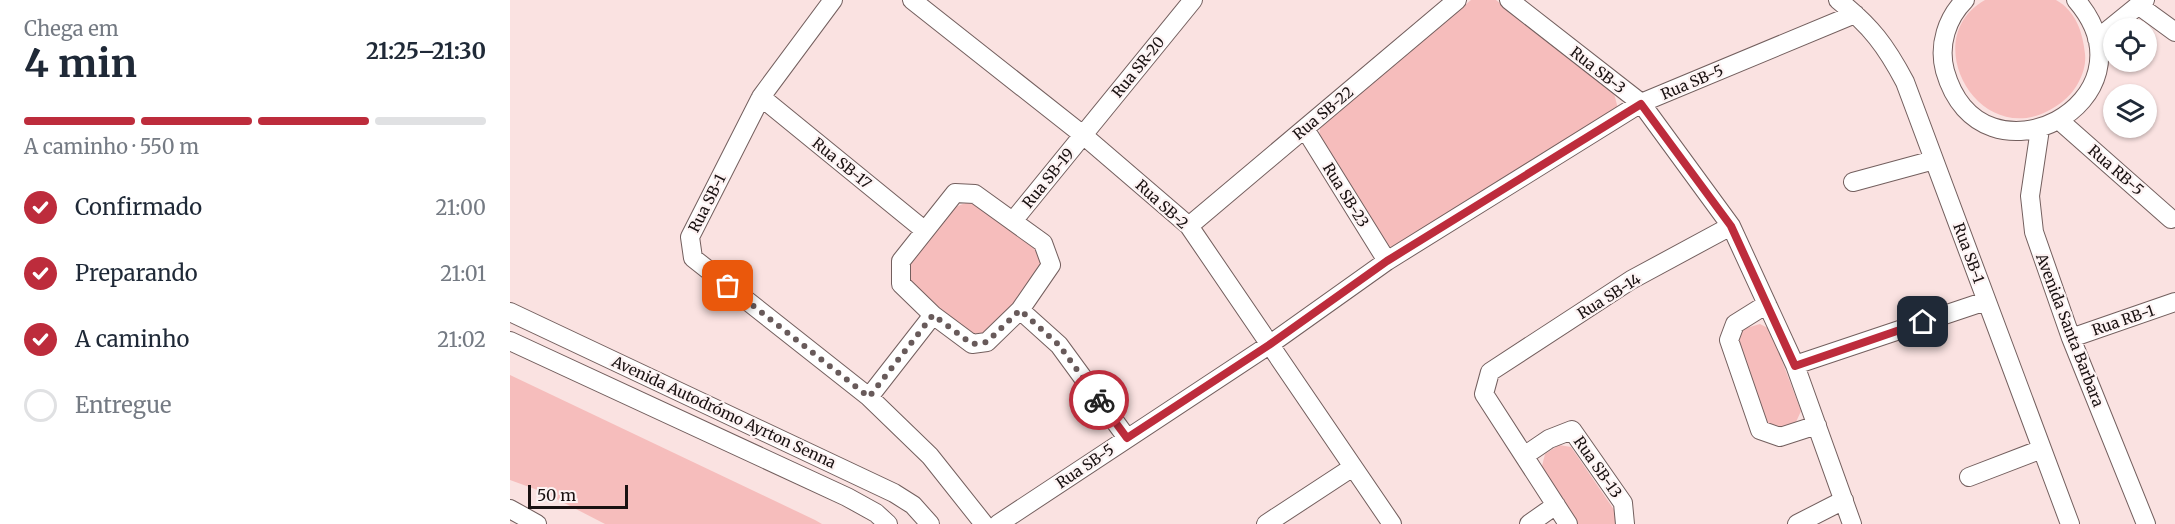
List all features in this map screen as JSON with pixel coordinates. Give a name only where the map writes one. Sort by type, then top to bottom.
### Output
[{"type":"street","name":"Rua SB-1","points":[[833,0],[761,97],[690,237],[693,258],[869,397],[930,456],[984,524]]},
{"type":"street","name":"Rua SB-2","points":[[912,0],[1083,135],[1189,226],[1392,524]]},
{"type":"street","name":"Rua SR-20","points":[[1083,135],[1193,0]]},
{"type":"street","name":"Rua SB-22","points":[[1189,226],[1457,0]]},
{"type":"street","name":"Rua SB-3","points":[[1509,0],[1641,104],[1731,226],[1795,366],[1852,524]]},
{"type":"street","name":"Rua SB-1","points":[[1838,0],[1856,14],[1886,46],[1905,82],[2070,524]]},
{"type":"street","points":[[1965,0],[1955,10],[1944,35],[1942,61],[1950,87],[1965,109],[1987,124],[2013,131],[2040,129],[2060,121],[2079,106],[2092,86],[2098,63],[2097,39],[2088,14],[2076,0]]},
{"type":"street","points":[[2097,39],[2141,2],[2175,32]]},
{"type":"street","name":"Rua SB-5","points":[[998,524],[1269,345],[1387,261],[1641,104],[1856,14]]},
{"type":"street","name":"Rua SB-17","points":[[761,97],[924,230]]},
{"type":"street","name":"Rua RB-5","points":[[2060,121],[2171,219]]},
{"type":"street","name":"Rua SB-23","points":[[1305,129],[1387,261]]},
{"type":"street","name":"Avenida Santa Barbara","points":[[2040,129],[2030,196],[2034,232],[2071,338],[2146,524]]},
{"type":"street","name":"Rua SB-19","points":[[1013,221],[1083,135]]},
{"type":"street","points":[[1853,182],[1934,160]]},
{"type":"street","name":"Rua SB-19","points":[[924,230],[955,193],[975,194],[1043,243],[1051,265],[1020,310]]},
{"type":"street","name":"Rua SB-14","points":[[1524,456],[1484,394],[1490,372],[1631,280],[1731,226]]},
{"type":"street","points":[[924,230],[901,261],[901,284],[933,315],[972,344],[987,342],[1020,310],[1059,345],[1127,438]]},
{"type":"street","points":[[1795,366],[1986,301]]},
{"type":"street","name":"Rua RB-1","points":[[2071,338],[2175,302]]},
{"type":"street","points":[[1767,304],[1735,324],[1729,340],[1760,430],[1780,437],[1816,425]]},
{"type":"street","name":"Avenida Autodrómo Ayrton Senna","points":[[510,312],[894,493],[913,505],[930,524]]},
{"type":"street","points":[[869,397],[933,315]]},
{"type":"street","name":"Avenida Autodrómo Ayrton Senna","points":[[510,341],[847,497],[876,513],[888,524]]},
{"type":"street","points":[[602,384],[616,361]]},
{"type":"street","name":"Rua SB-13","points":[[1524,456],[1548,439],[1572,430],[1623,502],[1625,524]]},
{"type":"street","points":[[1969,477],[2042,449]]},
{"type":"street","points":[[1524,456],[1569,524]]},
{"type":"street","points":[[1266,524],[1353,467]]},
{"type":"street","points":[[1797,524],[1844,500]]},
{"type":"street","points":[[1529,524],[1556,506]]},
{"type":"street","points":[[510,509],[537,524]]},
{"type":"shaded area","points":[[1471,0],[1496,0],[1614,93],[1618,109],[1392,249],[1387,245],[1319,137],[1320,127]]},
{"type":"shaded area","points":[[1985,0],[2056,0],[2069,10],[2082,38],[2085,61],[2080,81],[2062,102],[2034,116],[2007,117],[1985,107],[1968,88],[1957,66],[1956,41],[1964,18]]},
{"type":"shaded area","points":[[968,202],[978,203],[1037,251],[1042,262],[1040,273],[990,333],[969,334],[910,285],[908,267],[955,207]]},
{"type":"shaded area","points":[[1760,324],[1770,329],[1801,411],[1796,422],[1780,430],[1764,423],[1737,339],[1743,329]]},
{"type":"shaded area","points":[[510,375],[822,524],[605,524],[543,492],[510,480]]},
{"type":"shaded area","points":[[1559,445],[1571,447],[1617,514],[1619,524],[1578,524],[1541,470],[1545,454]]},
{"type":"way so far","points":[[728,286],[869,397],[933,315],[972,344],[987,342],[1020,310],[1059,345],[1099,400]]},
{"type":"route","points":[[1099,400],[1127,438],[1269,345],[1387,261],[1641,104],[1731,226],[1795,366],[1923,322]]}]
